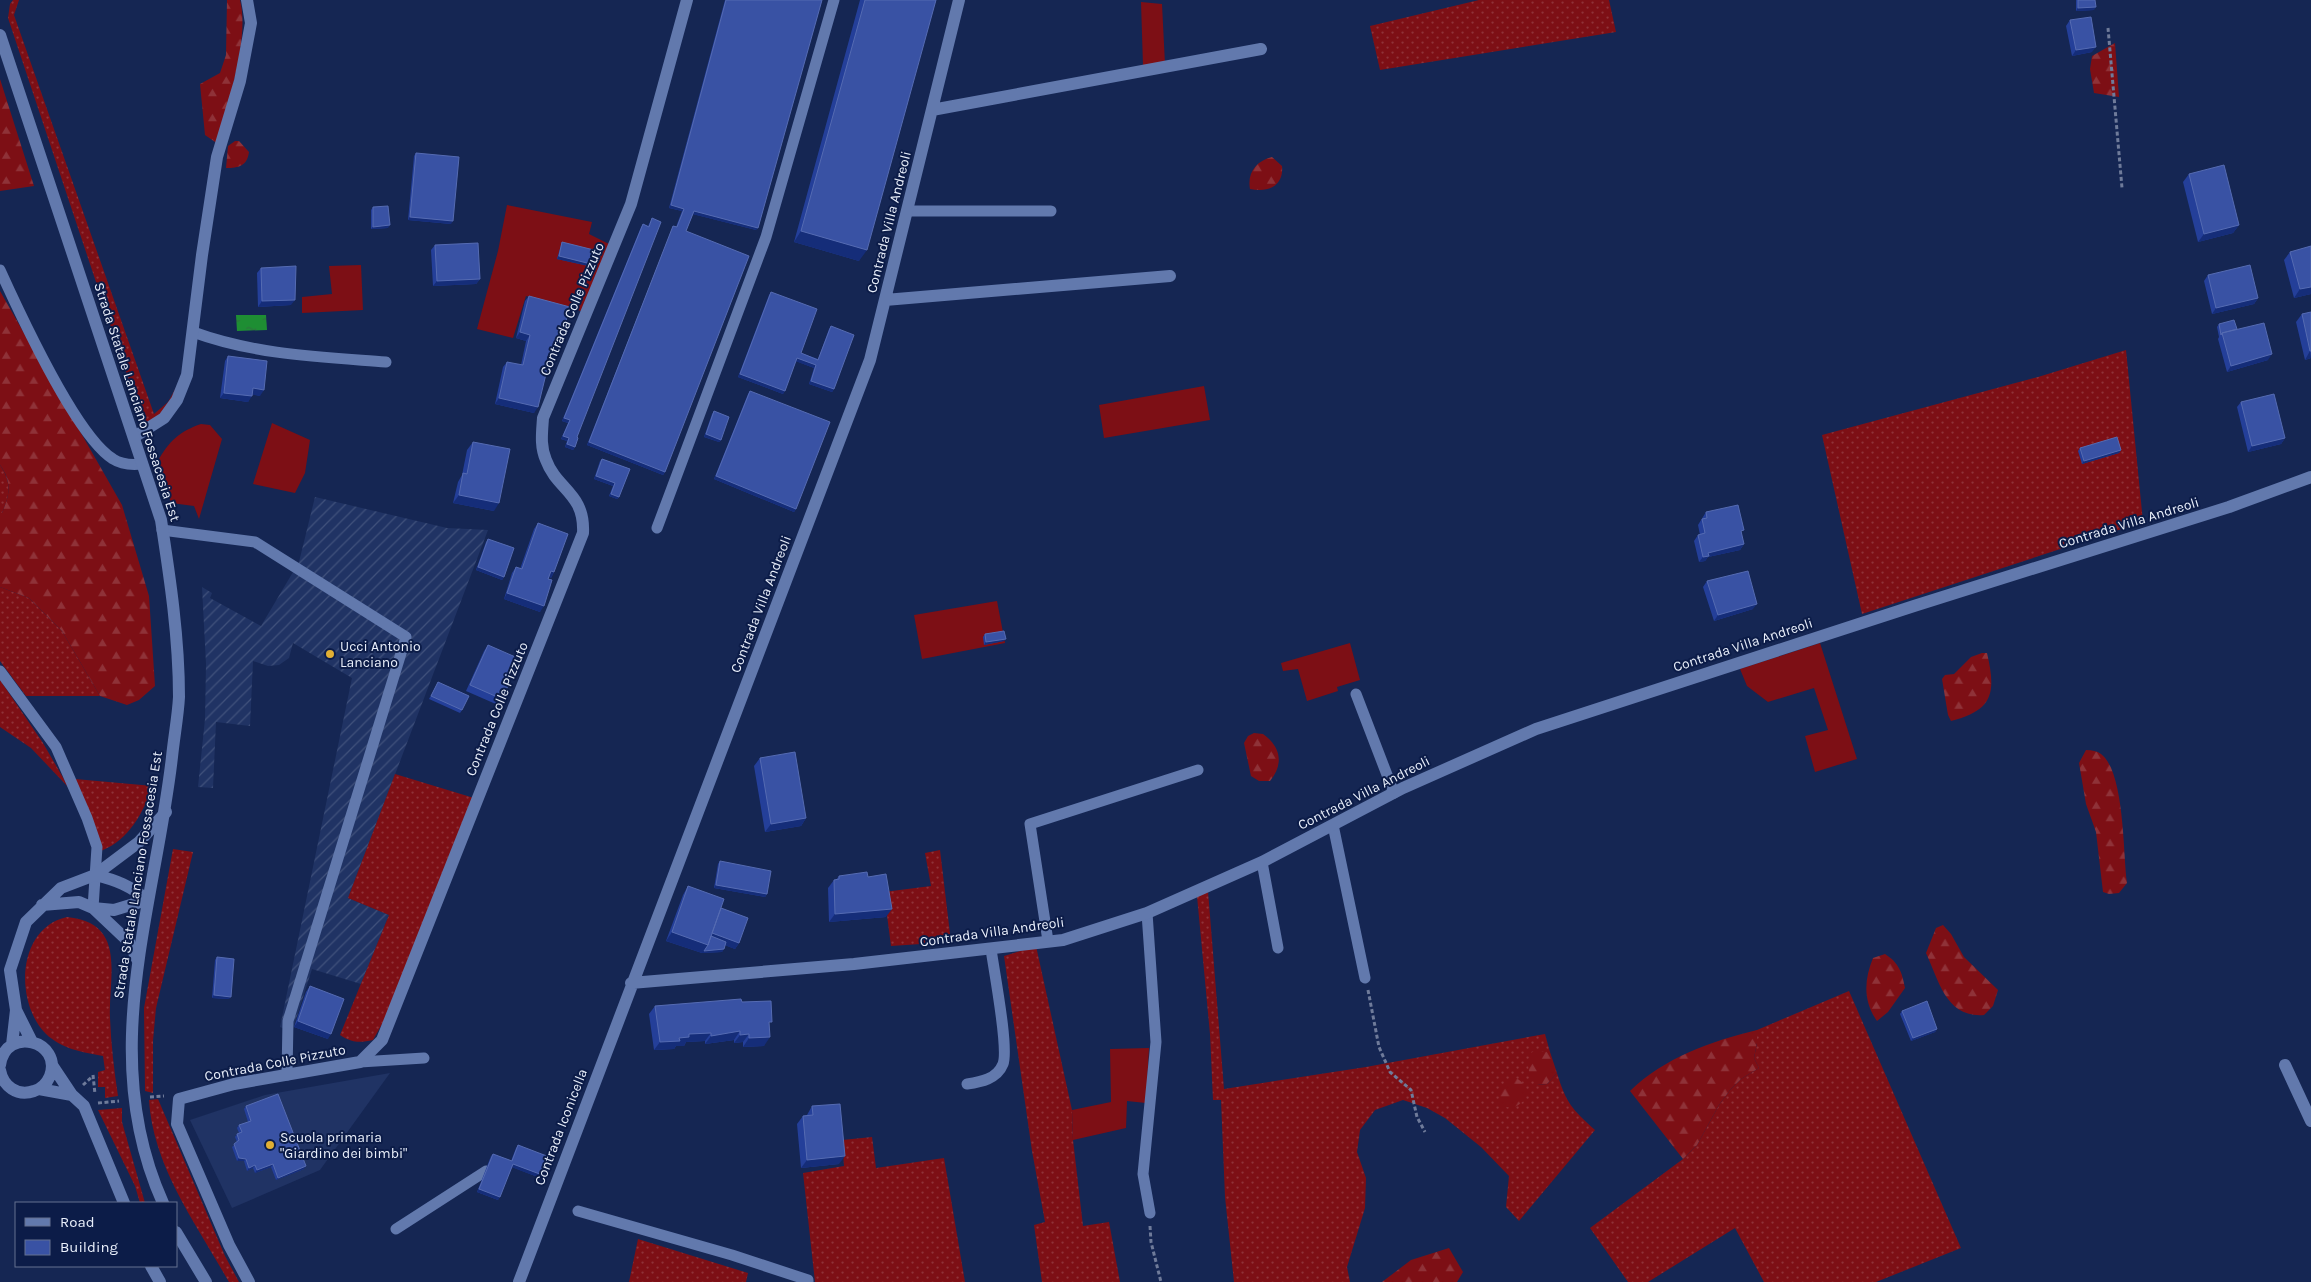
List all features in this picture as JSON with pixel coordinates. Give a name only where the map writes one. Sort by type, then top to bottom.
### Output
[{"type":"street","points":[[134,437],[164,418],[177,400],[187,375],[217,157],[240,81],[251,23],[247,0]]},
{"type":"street","name":"Contrada Colle Pizzuto","points":[[250,1282],[229,1246],[177,1124],[179,1099],[234,1084],[360,1062],[382,1040],[583,533],[584,520],[575,498],[546,461],[541,445],[542,418],[631,204],[687,0]]},
{"type":"street","name":"Contrada Villa Andreoli","points":[[959,0],[870,360],[631,983],[854,964],[1062,940],[1147,913],[1262,862],[1394,793],[1545,726],[1914,606],[2229,507],[2311,476]]},
{"type":"street","name":"Strada Statale Lanciano Fossacesia Est","points":[[0,34],[134,437],[162,530],[172,598],[179,697],[166,812],[147,900],[137,959],[131,1016],[138,1124],[154,1184],[163,1202]]},
{"type":"street","points":[[932,110],[1261,49]]},
{"type":"street","points":[[885,300],[1170,276]]},
{"type":"street","points":[[12,1045],[16,1010],[10,970],[22,931],[42,905],[61,888],[96,875],[139,842],[166,812]]},
{"type":"street","points":[[96,875],[118,880],[135,889],[147,900]]},
{"type":"street","points":[[42,905],[79,902],[93,908],[114,910],[147,900]]},
{"type":"street","points":[[93,908],[129,942],[137,959]]},
{"type":"street","name":"Contrada Iconicella","points":[[519,1282],[631,983]]},
{"type":"street","points":[[16,1010],[32,1042]]},
{"type":"street","points":[[0,1065],[5,1051],[12,1045],[20,1042],[32,1042],[44,1049],[72,1095],[84,1106],[124,1202]]},
{"type":"street","points":[[39,1089],[49,1079],[52,1065]]},
{"type":"street","points":[[2285,1065],[2311,1121]]},
{"type":"street","points":[[0,1070],[6,1088],[25,1093],[39,1089],[72,1095]]},
{"type":"street","points":[[178,1235],[206,1282]]},
{"type":"street","points":[[152,1267],[160,1282]]},
{"type":"lane","points":[[657,528],[766,237],[834,0]]},
{"type":"lane","points":[[907,211],[1051,211]]},
{"type":"lane","points":[[0,270],[39,350],[88,434],[100,450],[114,460],[129,465],[142,464]]},
{"type":"lane","points":[[193,332],[225,344],[267,352],[386,362]]},
{"type":"lane","points":[[162,530],[255,542],[406,637],[288,1021],[287,1075]]},
{"type":"lane","points":[[0,671],[56,747],[87,818],[98,847],[93,908]]},
{"type":"lane","points":[[1356,694],[1394,793]]},
{"type":"lane","points":[[1048,942],[1030,824],[1198,770]]},
{"type":"lane","points":[[1333,825],[1365,978]]},
{"type":"lane","points":[[1262,862],[1278,948]]},
{"type":"lane","points":[[1147,913],[1156,1042],[1143,1174],[1150,1214]]},
{"type":"lane","points":[[967,1084],[990,1078],[998,1073],[1003,1064],[1004,1045],[991,949]]},
{"type":"lane","points":[[360,1062],[424,1058]]},
{"type":"lane","points":[[396,1229],[486,1171]]},
{"type":"lane","points":[[578,1211],[732,1255],[808,1280],[808,1282]]},
{"type":"path","points":[[2108,28],[2122,188]]},
{"type":"path","points":[[1365,978],[1379,1047],[1390,1072],[1411,1090],[1417,1117],[1424,1132]]},
{"type":"path","points":[[93,1075],[96,1104]]},
{"type":"path","points":[[1150,1214],[1151,1242],[1161,1282]]},
{"type":"shaded area","points":[[315,497],[447,528],[488,530],[348,898],[389,915],[361,984],[312,969],[292,1032],[280,1027],[352,678],[293,643],[289,658],[279,665],[268,666],[253,661],[250,726],[216,722],[213,788],[198,787],[205,719],[206,664],[202,587],[212,593],[210,598],[261,626],[299,562]]},
{"type":"shaded area","name":"Scuola primaria \"Giardino dei bimbi\"","points":[[390,1073],[320,1170],[232,1208],[190,1120],[265,1095]]},
{"type":"green space","points":[[13,0],[19,0],[14,15],[154,414],[168,402],[178,384],[165,409],[143,428],[138,408],[8,18],[10,4]]},
{"type":"green space","points":[[227,0],[240,0],[242,33],[236,72],[218,144],[205,135],[200,84],[220,73],[226,55]]},
{"type":"green space","points":[[1479,0],[1609,0],[1616,32],[1380,70],[1370,26]]},
{"type":"green space","points":[[1141,2],[1162,4],[1165,64],[1143,66]]},
{"type":"green space","points":[[2115,43],[2119,97],[2094,93],[2090,69],[2092,56]]},
{"type":"green space","points":[[0,79],[34,186],[0,191]]},
{"type":"green space","points":[[235,141],[239,141],[249,152],[248,157],[242,165],[226,168],[228,146]]},
{"type":"green space","points":[[1272,157],[1282,166],[1282,173],[1278,183],[1269,189],[1250,189],[1249,183],[1254,168],[1261,161]]},
{"type":"green space","points":[[507,205],[592,222],[589,234],[609,244],[581,311],[526,296],[513,338],[477,329],[498,251]]},
{"type":"green space","points":[[361,265],[363,310],[302,313],[302,297],[332,294],[329,266]]},
{"type":"green space","points":[[0,291],[122,505],[149,596],[155,686],[139,700],[127,705],[100,696],[62,631],[29,598],[0,587],[0,513],[2,513],[5,506],[8,482],[0,465]]},
{"type":"green space","points":[[2126,350],[2143,522],[1862,614],[1822,435],[2038,377]]},
{"type":"green space","points":[[1204,386],[1210,420],[1104,438],[1099,405]]},
{"type":"green space","points":[[272,423],[310,440],[305,473],[295,493],[253,484]]},
{"type":"green space","points":[[201,424],[210,425],[222,439],[199,519],[194,506],[171,503],[158,461],[175,438]]},
{"type":"green space","points":[[0,465],[8,483],[7,500],[2,513],[0,513]]},
{"type":"green space","points":[[0,587],[29,598],[62,631],[100,696],[26,696],[0,661]]},
{"type":"green space","points":[[997,601],[1005,643],[922,659],[914,615]]},
{"type":"green space","points":[[1350,643],[1360,680],[1337,687],[1338,691],[1307,701],[1298,669],[1283,671],[1281,663]]},
{"type":"green space","points":[[1820,643],[1857,759],[1815,772],[1805,736],[1828,730],[1814,688],[1768,702],[1747,686],[1740,669]]},
{"type":"green space","points":[[1987,653],[1990,667],[1991,689],[1988,698],[1984,705],[1976,711],[1951,721],[1948,715],[1942,679],[1945,675],[1954,674],[1971,657]]},
{"type":"green space","points":[[0,680],[43,743],[69,788],[31,748],[0,727]]},
{"type":"green space","points":[[1254,733],[1263,734],[1274,744],[1277,750],[1279,762],[1270,781],[1259,781],[1251,776],[1244,743],[1248,736]]},
{"type":"green space","points":[[2086,750],[2101,754],[2109,764],[2119,795],[2127,883],[2119,893],[2109,894],[2103,892],[2096,832],[2086,804],[2079,763]]},
{"type":"green space","points":[[395,774],[474,798],[386,1017],[373,1040],[356,1042],[340,1035],[389,915],[348,898]]},
{"type":"green space","points":[[75,779],[153,786],[139,816],[127,833],[120,840],[101,851]]},
{"type":"green space","points":[[173,849],[193,852],[156,1008],[153,1041],[153,1093],[145,1091],[144,1008]]},
{"type":"green space","points":[[940,850],[951,942],[891,946],[884,892],[931,886],[925,853]]},
{"type":"green space","points":[[1208,891],[1224,1089],[1366,1067],[1545,1034],[1550,1052],[1544,1052],[1537,1085],[1547,1084],[1557,1073],[1563,1092],[1571,1105],[1595,1130],[1519,1221],[1506,1207],[1509,1176],[1481,1147],[1445,1118],[1427,1108],[1403,1100],[1375,1110],[1360,1130],[1357,1152],[1366,1178],[1365,1208],[1347,1267],[1350,1282],[1234,1282],[1225,1197],[1221,1100],[1213,1100],[1210,1034],[1197,896]]},
{"type":"green space","points":[[67,917],[86,921],[99,930],[107,941],[111,954],[110,1028],[118,1096],[105,1098],[105,1087],[98,1087],[98,1072],[105,1070],[103,1056],[73,1049],[52,1039],[36,1020],[29,1004],[25,986],[30,950],[38,935],[50,924]]},
{"type":"green space","points":[[1943,925],[1951,934],[1964,957],[1998,990],[1993,1006],[1984,1015],[1961,1011],[1952,1004],[1940,986],[1926,953],[1936,928]]},
{"type":"green space","points":[[1036,946],[1072,1110],[1073,1140],[1083,1226],[1109,1222],[1120,1282],[1042,1282],[1034,1225],[1045,1222],[1032,1151],[1004,956]]},
{"type":"green space","points":[[1885,954],[1899,968],[1905,988],[1888,1012],[1877,1021],[1869,1006],[1866,990],[1873,958]]},
{"type":"green space","points":[[1849,991],[1961,1248],[1876,1282],[1764,1282],[1735,1228],[1648,1282],[1628,1282],[1590,1228],[1683,1159],[1697,1145],[1719,1105],[1730,1090],[1741,1079],[1759,1068],[1754,1058],[1757,1030]]},
{"type":"green space","points":[[1757,1030],[1754,1058],[1759,1068],[1741,1079],[1730,1090],[1719,1105],[1697,1145],[1683,1159],[1630,1091],[1658,1069],[1689,1052]]},
{"type":"green space","points":[[1149,1048],[1146,1103],[1127,1101],[1126,1128],[1073,1140],[1072,1110],[1111,1102],[1110,1049]]},
{"type":"green space","points":[[1534,1051],[1550,1052],[1557,1073],[1547,1084],[1537,1085],[1530,1073],[1528,1066],[1531,1053]]},
{"type":"green space","points":[[1516,1078],[1525,1087],[1525,1099],[1514,1107],[1501,1105],[1499,1096],[1501,1088],[1511,1079]]},
{"type":"green space","points":[[158,1099],[225,1256],[239,1282],[229,1282],[177,1193],[167,1171],[158,1148],[149,1100]]},
{"type":"green space","points":[[122,1108],[122,1122],[145,1202],[140,1202],[135,1186],[98,1110]]},
{"type":"green space","points":[[872,1137],[876,1168],[944,1158],[965,1282],[815,1282],[803,1173],[844,1166],[842,1140]]},
{"type":"green space","points":[[638,1239],[748,1273],[746,1282],[629,1282]]},
{"type":"green space","points":[[1449,1248],[1463,1272],[1457,1282],[1382,1282],[1411,1260]]},
{"type":"water","points":[[236,315],[266,315],[267,330],[237,331]]},
{"type":"building","points":[[726,0],[822,0],[758,228],[694,211],[686,231],[749,256],[665,472],[589,442],[673,226],[677,227],[684,209],[671,205]]},
{"type":"building","points":[[865,0],[936,0],[867,250],[801,231]]},
{"type":"building","points":[[2078,0],[2095,0],[2096,7],[2078,8]]},
{"type":"building","points":[[2091,17],[2096,47],[2076,50],[2070,20]]},
{"type":"building","points":[[416,153],[459,157],[453,221],[410,217]]},
{"type":"building","points":[[2224,165],[2239,225],[2204,234],[2189,174]]},
{"type":"building","points":[[388,206],[390,225],[373,227],[373,207]]},
{"type":"building","points":[[652,218],[661,222],[577,437],[575,447],[567,444],[569,438],[563,436],[570,420],[564,418],[643,224],[649,227]]},
{"type":"building","points":[[562,242],[598,251],[595,265],[559,256]]},
{"type":"building","points":[[478,243],[480,279],[437,281],[435,245]]},
{"type":"building","points":[[2311,246],[2311,287],[2300,289],[2290,252]]},
{"type":"building","points":[[2250,265],[2258,298],[2216,308],[2208,275]]},
{"type":"building","points":[[296,266],[295,300],[262,301],[261,268]]},
{"type":"building","points":[[771,292],[817,309],[801,353],[818,360],[831,326],[854,335],[834,389],[811,381],[816,365],[797,358],[785,391],[740,374]]},
{"type":"building","points":[[529,296],[570,307],[560,343],[554,341],[538,407],[499,398],[507,362],[523,365],[530,335],[520,332]]},
{"type":"building","points":[[2311,312],[2311,351],[2310,351],[2302,314]]},
{"type":"building","points":[[2234,320],[2237,329],[2222,333],[2221,335],[2219,324]]},
{"type":"building","points":[[2264,323],[2272,354],[2231,366],[2222,333]]},
{"type":"building","points":[[228,356],[267,361],[264,390],[253,388],[252,396],[224,393]]},
{"type":"building","points":[[750,391],[830,422],[796,509],[716,476]]},
{"type":"building","points":[[2274,394],[2285,438],[2252,446],[2241,402]]},
{"type":"building","points":[[714,411],[729,417],[721,440],[706,434]]},
{"type":"building","points":[[2117,437],[2121,450],[2084,461],[2080,448]]},
{"type":"building","points":[[473,442],[510,449],[499,503],[459,495],[463,473],[467,474]]},
{"type":"building","points":[[602,459],[630,469],[619,497],[611,494],[615,483],[596,476]]},
{"type":"building","points":[[1738,505],[1744,530],[1741,531],[1744,544],[1708,553],[1709,556],[1703,557],[1698,535],[1705,533],[1702,519],[1707,518],[1706,512]]},
{"type":"building","points":[[538,523],[568,534],[554,572],[551,571],[548,579],[552,580],[544,606],[507,593],[516,567],[522,569]]},
{"type":"building","points":[[488,539],[514,548],[504,577],[478,567]]},
{"type":"building","points":[[1748,571],[1757,604],[1718,615],[1707,581]]},
{"type":"building","points":[[1004,631],[1006,639],[986,642],[985,634]]},
{"type":"building","points":[[488,645],[520,659],[502,699],[470,685]]},
{"type":"building","points":[[438,682],[469,696],[462,710],[431,696]]},
{"type":"building","points":[[795,752],[806,818],[771,824],[760,758]]},
{"type":"building","points":[[720,861],[771,871],[767,894],[716,885]]},
{"type":"building","points":[[867,872],[868,877],[886,874],[892,909],[835,914],[834,880],[839,879],[839,876]]},
{"type":"building","points":[[688,886],[724,899],[708,945],[672,932]]},
{"type":"building","points":[[721,908],[748,918],[739,943],[712,933]]},
{"type":"building","points":[[711,936],[726,942],[724,949],[704,951]]},
{"type":"building","points":[[217,957],[234,959],[231,997],[214,995]]},
{"type":"building","points":[[310,986],[344,999],[331,1034],[298,1021]]},
{"type":"building","points":[[741,999],[742,1002],[771,1001],[772,1022],[769,1022],[770,1037],[749,1038],[749,1034],[740,1035],[740,1031],[711,1036],[711,1033],[689,1034],[689,1037],[679,1038],[680,1041],[660,1042],[655,1006]]},
{"type":"building","points":[[1927,1001],[1937,1029],[1913,1038],[1902,1011]]},
{"type":"building","points":[[278,1094],[306,1166],[278,1178],[273,1164],[257,1170],[255,1165],[249,1168],[246,1159],[239,1158],[234,1144],[239,1140],[237,1134],[242,1132],[239,1125],[251,1121],[246,1106]]},
{"type":"building","points":[[840,1104],[845,1156],[807,1160],[803,1116],[813,1115],[812,1106]]},
{"type":"building","points":[[518,1145],[552,1158],[545,1176],[513,1164],[500,1197],[479,1189],[493,1154],[512,1161]]},
{"type":"place","name":"Ucci Antonio Lanciano","points":[[330,654]]},
{"type":"place","name":"Scuola primaria \"Giardino dei bimbi\"","points":[[270,1145]]}]
